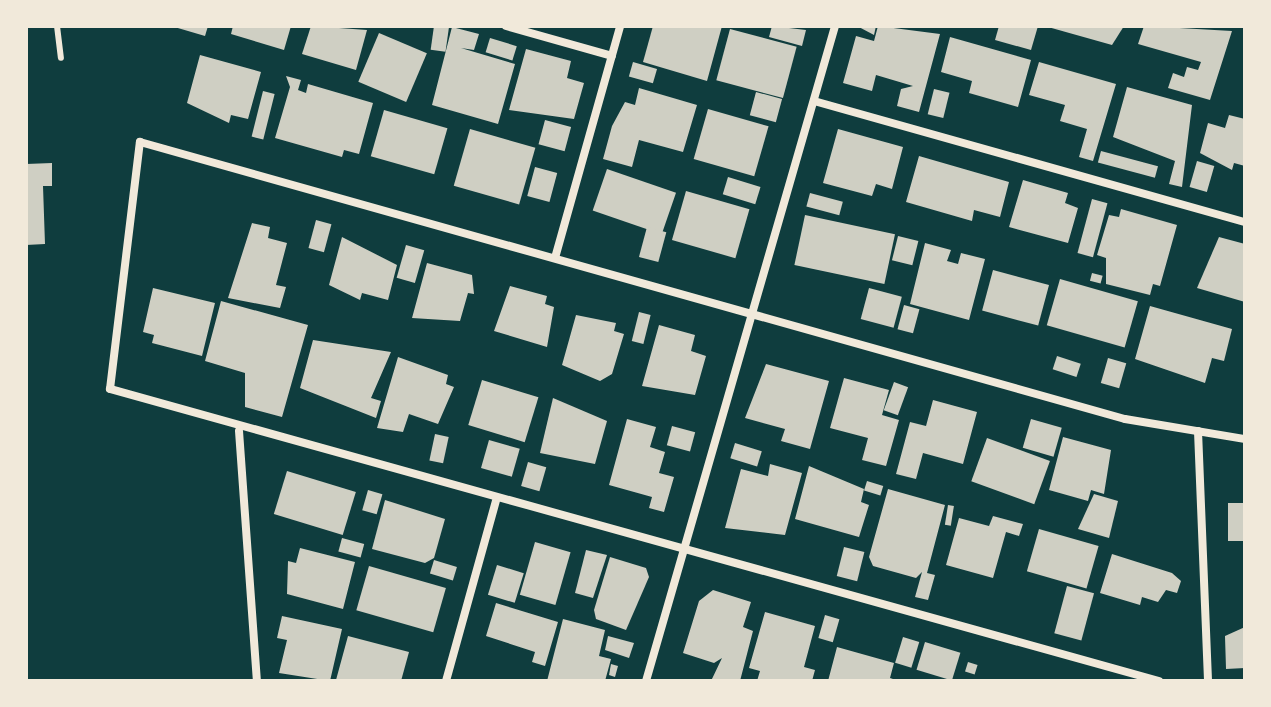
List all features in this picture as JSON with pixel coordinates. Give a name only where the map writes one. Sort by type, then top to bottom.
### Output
[{"type":"street","points":[[506,26],[612,56]]},
{"type":"street","points":[[555,258],[620,26]]},
{"type":"street","points":[[646,681],[835,26]]},
{"type":"street","points":[[814,101],[1245,222]]},
{"type":"street","points":[[1159,681],[239,431],[110,389],[140,142],[1125,419],[1245,439]]},
{"type":"street","points":[[239,431],[257,681]]},
{"type":"street","points":[[1198,431],[1208,681]]},
{"type":"street","points":[[446,681],[496,501]]},
{"type":"lane","points":[[57,26],[61,58]]},
{"type":"building","points":[[171,26],[208,26],[205,36]]},
{"type":"building","points":[[233,26],[291,26],[284,50],[231,34]]},
{"type":"building","points":[[311,26],[367,30],[356,70],[302,54]]},
{"type":"building","points":[[434,26],[449,28],[446,52],[431,50]]},
{"type":"building","points":[[653,26],[722,26],[707,81],[643,62]]},
{"type":"building","points":[[772,26],[806,30],[802,46],[769,37]]},
{"type":"building","points":[[857,26],[876,26],[874,35]]},
{"type":"building","points":[[878,26],[940,34],[919,112],[897,106],[901,89],[913,86],[876,75],[872,91],[843,83],[856,36],[874,41]]},
{"type":"building","points":[[999,26],[1038,26],[1031,50],[995,40]]},
{"type":"building","points":[[1048,26],[1124,26],[1112,45],[1048,27]]},
{"type":"building","points":[[1144,26],[1232,31],[1210,100],[1168,88],[1173,73],[1184,77],[1187,67],[1198,70],[1201,62],[1138,44]]},
{"type":"building","points":[[452,27],[479,34],[474,50],[461,48],[515,64],[498,124],[432,105]]},
{"type":"building","points":[[730,29],[797,47],[783,98],[716,80]]},
{"type":"building","points":[[379,33],[427,53],[406,102],[358,82]]},
{"type":"building","points":[[950,37],[1031,60],[1018,107],[969,93],[972,81],[941,72]]},
{"type":"building","points":[[490,38],[517,46],[512,61],[486,52]]},
{"type":"building","points":[[526,49],[571,61],[567,78],[584,83],[574,119],[509,110]]},
{"type":"building","points":[[200,55],[261,72],[248,119],[231,115],[229,123],[187,103]]},
{"type":"building","points":[[633,62],[657,69],[653,83],[629,76]]},
{"type":"building","points":[[1039,62],[1116,84],[1093,161],[1079,157],[1087,129],[1060,121],[1065,105],[1029,95]]},
{"type":"building","points":[[286,76],[301,80],[298,90],[306,93],[308,84],[373,103],[359,154],[344,150],[342,157],[275,138],[290,87]]},
{"type":"building","points":[[1127,87],[1192,105],[1182,187],[1169,184],[1175,161],[1113,137]]},
{"type":"building","points":[[639,88],[697,105],[683,152],[639,140],[632,167],[603,159],[612,126],[625,102],[635,105]]},
{"type":"building","points":[[934,89],[950,93],[943,118],[928,114]]},
{"type":"building","points":[[263,91],[275,94],[263,140],[252,137]]},
{"type":"building","points":[[756,92],[782,99],[776,122],[750,115]]},
{"type":"building","points":[[708,109],[769,126],[754,176],[694,159]]},
{"type":"building","points":[[384,110],[447,128],[434,174],[371,156]]},
{"type":"building","points":[[1229,115],[1245,119],[1245,166],[1234,163],[1232,170],[1200,153],[1208,123],[1225,128]]},
{"type":"building","points":[[545,120],[571,127],[565,151],[539,144]]},
{"type":"building","points":[[470,129],[535,148],[519,204],[454,186]]},
{"type":"building","points":[[838,129],[903,147],[892,189],[876,184],[872,196],[823,183]]},
{"type":"building","points":[[1101,151],[1158,166],[1155,178],[1098,163]]},
{"type":"building","points":[[919,156],[1009,182],[1000,217],[974,210],[972,221],[906,202]]},
{"type":"building","points":[[1197,161],[1214,166],[1207,192],[1190,187]]},
{"type":"building","points":[[52,163],[52,186],[43,186],[45,244],[26,245],[26,164]]},
{"type":"building","points":[[535,167],[557,173],[549,202],[527,196]]},
{"type":"building","points":[[607,169],[676,193],[662,234],[593,211]]},
{"type":"building","points":[[728,177],[761,187],[755,204],[723,194]]},
{"type":"building","points":[[1023,180],[1068,193],[1065,203],[1078,208],[1068,243],[1009,227]]},
{"type":"building","points":[[686,191],[749,209],[735,258],[672,240]]},
{"type":"building","points":[[810,193],[843,202],[839,215],[806,207]]},
{"type":"building","points":[[1092,199],[1107,203],[1093,257],[1078,253]]},
{"type":"building","points":[[1121,209],[1177,225],[1160,286],[1153,284],[1150,295],[1106,284],[1106,258],[1097,255],[1109,215],[1119,217]]},
{"type":"building","points":[[805,215],[895,234],[884,284],[794,265]]},
{"type":"building","points":[[316,220],[331,224],[324,252],[308,248]]},
{"type":"building","points":[[252,223],[270,227],[268,238],[287,243],[276,285],[286,287],[280,308],[228,298]]},
{"type":"building","points":[[647,227],[666,232],[658,262],[639,257]]},
{"type":"building","points":[[898,236],[918,241],[912,265],[892,260]]},
{"type":"building","points":[[342,237],[397,265],[388,300],[362,293],[360,300],[329,285]]},
{"type":"building","points":[[1219,237],[1245,244],[1245,302],[1197,288]]},
{"type":"building","points":[[925,243],[951,250],[947,261],[958,264],[961,253],[985,259],[969,320],[910,304]]},
{"type":"building","points":[[406,245],[424,250],[415,283],[397,278]]},
{"type":"building","points":[[427,263],[472,275],[474,294],[468,293],[460,321],[412,318]]},
{"type":"building","points":[[993,270],[1049,285],[1038,326],[982,311]]},
{"type":"building","points":[[1092,273],[1103,276],[1101,284],[1090,281]]},
{"type":"building","points":[[1060,279],[1138,301],[1125,347],[1047,325]]},
{"type":"building","points":[[510,286],[547,296],[545,304],[554,307],[547,347],[494,331]]},
{"type":"building","points":[[153,288],[215,303],[202,356],[152,343],[154,335],[143,332]]},
{"type":"building","points":[[869,288],[902,297],[894,328],[861,319]]},
{"type":"building","points":[[221,301],[308,325],[282,417],[245,407],[245,373],[205,361]]},
{"type":"building","points":[[904,305],[919,309],[913,333],[898,329]]},
{"type":"building","points":[[1150,306],[1232,329],[1224,361],[1212,358],[1205,383],[1135,359]]},
{"type":"building","points":[[639,312],[651,315],[643,344],[632,341]]},
{"type":"building","points":[[576,315],[616,323],[614,331],[624,334],[612,374],[600,381],[562,365]]},
{"type":"building","points":[[659,325],[695,335],[691,351],[706,356],[695,395],[642,386]]},
{"type":"building","points":[[313,340],[391,352],[371,398],[381,401],[376,418],[300,388]]},
{"type":"building","points":[[1057,356],[1081,364],[1076,377],[1053,369]]},
{"type":"building","points":[[398,357],[448,375],[446,384],[454,387],[438,424],[409,414],[403,432],[377,428]]},
{"type":"building","points":[[1108,358],[1126,363],[1119,388],[1101,383]]},
{"type":"building","points":[[766,364],[829,381],[810,449],[781,441],[785,429],[745,418]]},
{"type":"building","points":[[844,378],[889,390],[882,415],[899,420],[886,466],[862,460],[868,438],[830,428]]},
{"type":"building","points":[[482,380],[538,397],[525,442],[468,425]]},
{"type":"building","points":[[894,382],[908,387],[898,415],[884,410]]},
{"type":"building","points":[[553,398],[607,421],[595,464],[540,453]]},
{"type":"building","points":[[933,400],[977,412],[963,464],[923,453],[916,479],[896,474],[910,422],[926,426]]},
{"type":"building","points":[[627,419],[656,427],[650,447],[665,452],[659,473],[674,477],[664,512],[649,508],[652,497],[609,485]]},
{"type":"building","points":[[1031,419],[1062,428],[1053,457],[1023,448]]},
{"type":"building","points":[[672,426],[695,432],[690,452],[667,445]]},
{"type":"building","points":[[435,434],[449,437],[443,463],[429,460]]},
{"type":"building","points":[[1063,437],[1111,450],[1104,494],[1091,490],[1088,501],[1049,490]]},
{"type":"building","points":[[987,438],[1050,461],[1034,504],[971,481]]},
{"type":"building","points":[[489,440],[520,449],[512,477],[481,468]]},
{"type":"building","points":[[735,443],[762,451],[757,466],[730,458]]},
{"type":"building","points":[[528,462],[546,467],[539,491],[521,486]]},
{"type":"building","points":[[770,464],[802,473],[785,535],[725,528],[741,469],[768,476]]},
{"type":"building","points":[[809,466],[864,489],[861,502],[869,505],[859,537],[795,519]]},
{"type":"building","points":[[287,471],[356,492],[343,535],[274,514]]},
{"type":"building","points":[[867,481],[883,486],[880,496],[864,491]]},
{"type":"building","points":[[888,489],[945,505],[927,573],[935,575],[928,600],[915,597],[922,572],[916,578],[873,566],[869,557]]},
{"type":"building","points":[[368,490],[382,494],[377,514],[362,510]]},
{"type":"building","points":[[1094,494],[1118,501],[1109,538],[1078,529]]},
{"type":"building","points":[[385,500],[445,519],[434,558],[425,563],[372,549]]},
{"type":"building","points":[[1228,503],[1245,503],[1245,541],[1228,541]]},
{"type":"building","points":[[948,505],[954,506],[951,526],[945,525]]},
{"type":"building","points":[[993,516],[1023,524],[1019,536],[1006,532],[993,578],[946,565],[959,518],[989,526]]},
{"type":"building","points":[[1039,529],[1099,546],[1086,588],[1027,571]]},
{"type":"building","points":[[342,538],[364,544],[361,557],[338,552]]},
{"type":"building","points":[[535,542],[571,552],[555,605],[520,595]]},
{"type":"building","points":[[844,547],[864,552],[857,581],[837,576]]},
{"type":"building","points":[[300,548],[355,562],[343,609],[287,594],[288,561],[296,563]]},
{"type":"building","points":[[586,550],[607,555],[593,598],[575,593]]},
{"type":"building","points":[[1112,554],[1172,573],[1181,581],[1177,593],[1166,590],[1158,602],[1142,597],[1140,605],[1100,593]]},
{"type":"building","points":[[610,557],[646,568],[649,577],[626,630],[596,619],[594,610]]},
{"type":"building","points":[[434,560],[457,567],[453,580],[430,573]]},
{"type":"building","points":[[497,565],[524,573],[515,603],[488,595]]},
{"type":"building","points":[[369,566],[446,588],[433,632],[356,610]]},
{"type":"building","points":[[1067,586],[1094,593],[1081,641],[1054,633]]},
{"type":"building","points":[[713,590],[751,602],[743,627],[753,631],[740,681],[711,681],[722,658],[714,663],[683,653],[699,601]]},
{"type":"building","points":[[496,603],[558,622],[545,666],[532,662],[535,652],[486,636]]},
{"type":"building","points":[[765,612],[815,626],[804,667],[815,670],[812,681],[757,681],[760,671],[749,668]]},
{"type":"building","points":[[825,615],[839,619],[833,642],[818,638]]},
{"type":"building","points":[[282,616],[342,629],[330,681],[279,673],[287,640],[277,638]]},
{"type":"building","points":[[563,619],[605,630],[599,656],[611,659],[605,681],[547,681]]},
{"type":"building","points":[[1245,627],[1245,668],[1226,669],[1225,636]]},
{"type":"building","points":[[348,636],[409,652],[401,681],[336,680]]},
{"type":"building","points":[[608,636],[634,643],[629,658],[605,650]]},
{"type":"building","points":[[903,637],[919,642],[911,668],[895,663]]},
{"type":"building","points":[[925,642],[960,653],[952,681],[917,670]]},
{"type":"building","points":[[837,647],[894,663],[890,678],[899,681],[828,681]]},
{"type":"building","points":[[968,662],[978,665],[975,674],[965,672]]},
{"type":"building","points":[[611,664],[618,666],[615,677],[609,675]]}]
